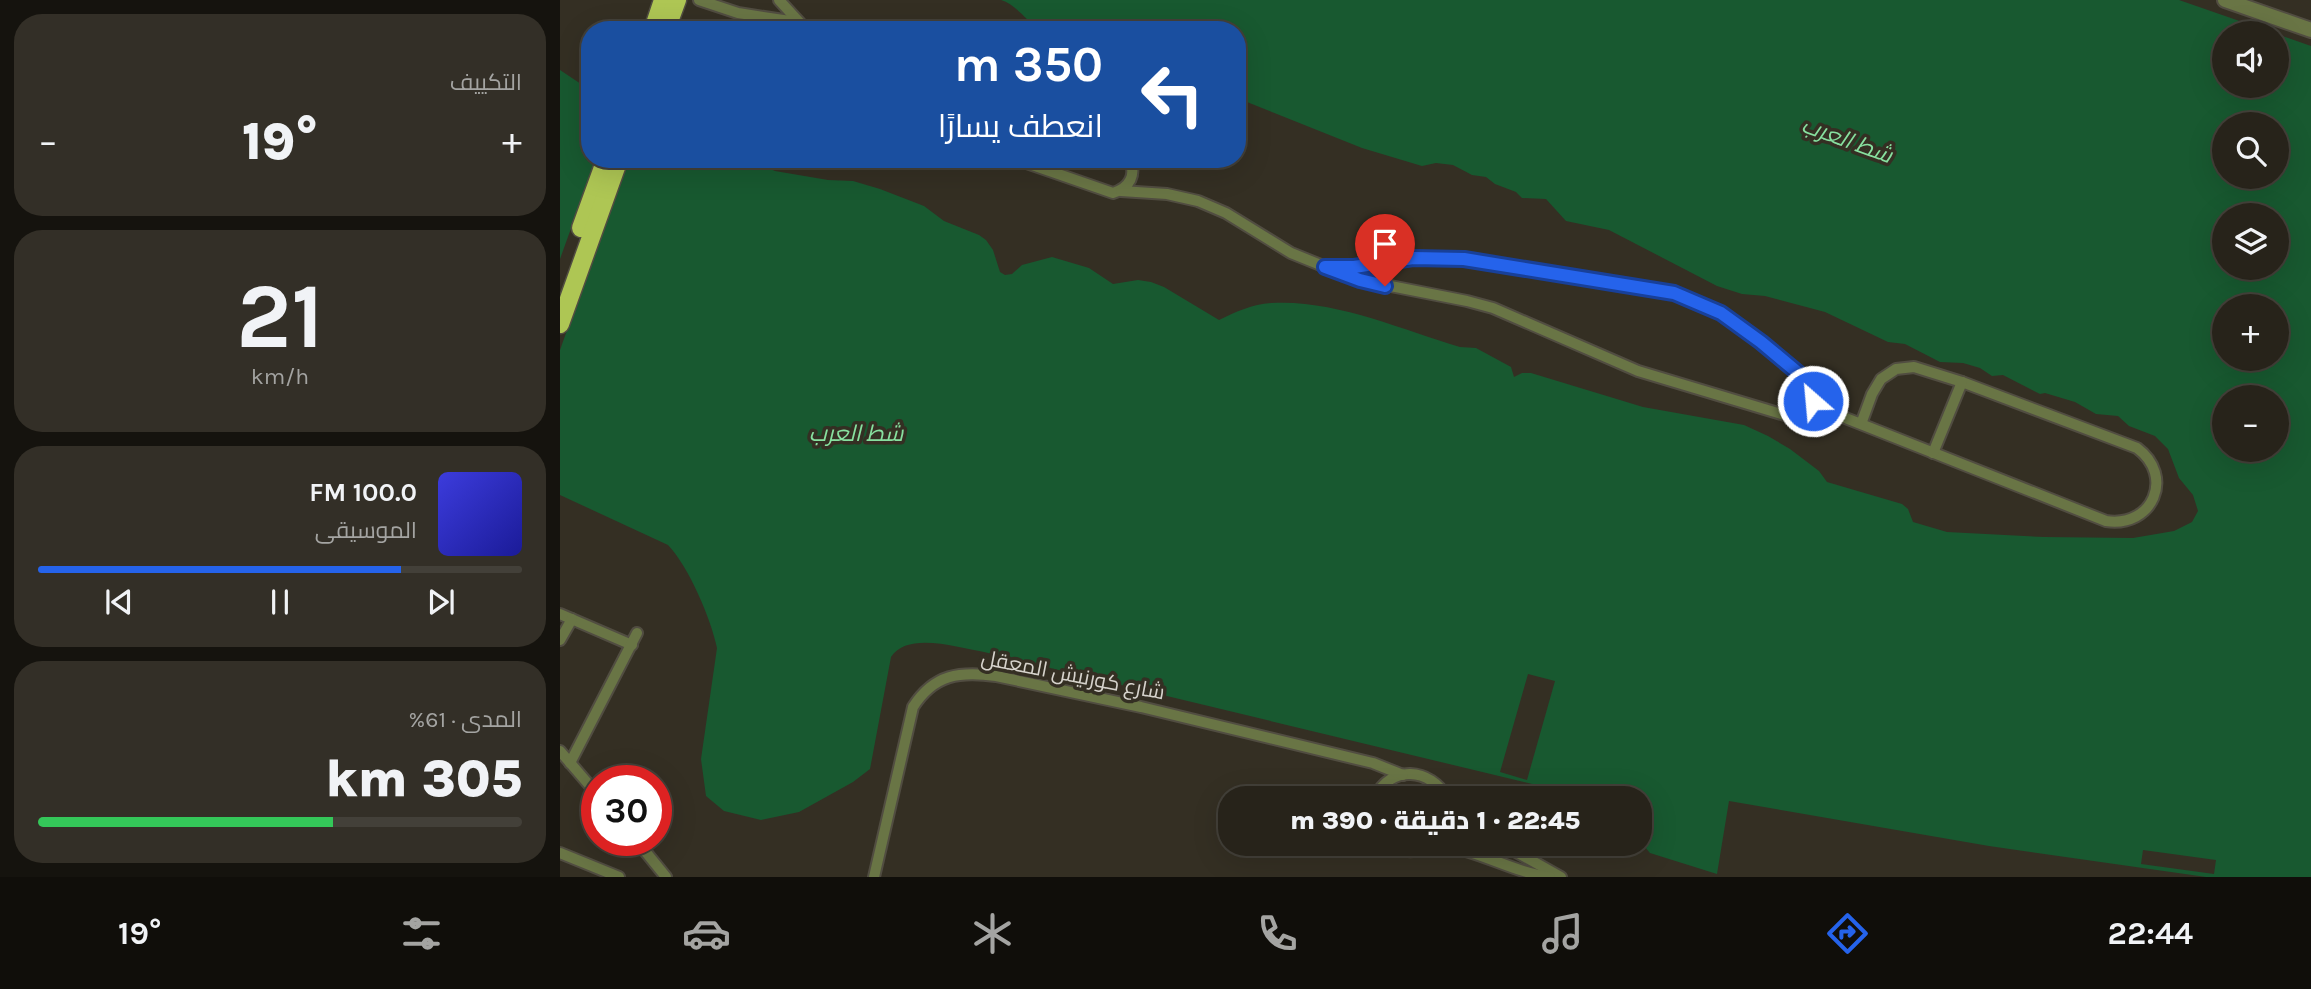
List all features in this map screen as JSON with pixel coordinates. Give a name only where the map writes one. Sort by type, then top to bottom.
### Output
[{"type":"highway","points":[[663,0],[664,21]]},
{"type":"highway","points":[[668,21],[677,0]]},
{"type":"highway","points":[[560,288],[603,168]]},
{"type":"highway","points":[[560,324],[616,168]]},
{"type":"street","points":[[699,0],[738,13],[788,21]]},
{"type":"street","points":[[779,0],[798,21]]},
{"type":"street","points":[[2225,0],[2311,30]]},
{"type":"street","points":[[1040,168],[1108,192],[1167,194],[1198,201],[1234,217],[1292,253],[1360,280],[1467,301],[1493,309],[1637,371],[1757,408],[1785,415],[1843,417],[2106,521],[2115,523],[2132,519],[2147,509],[2157,485],[2150,460],[2137,448],[1962,382],[1914,367],[1896,369],[1881,379],[1875,386],[1861,424]]},
{"type":"street","points":[[1121,191],[1130,181],[1132,168]]},
{"type":"street","points":[[1325,267],[1354,267],[1413,258],[1464,259],[1674,293],[1721,313],[1761,342],[1809,382],[1843,417]]},
{"type":"street","points":[[1809,382],[1814,391],[1813,413],[1820,416]]},
{"type":"street","points":[[1933,453],[1962,382]]},
{"type":"street","points":[[1796,416],[1805,412],[1819,398],[1827,400]]},
{"type":"street","points":[[1820,416],[1830,410],[1827,400]]},
{"type":"street","points":[[560,614],[632,645]]},
{"type":"street","points":[[560,640],[572,619]]},
{"type":"street","points":[[570,763],[637,633]]},
{"type":"street","name":"شارع كورنيش المعقل","points":[[874,877],[913,707],[929,688],[949,676],[961,674],[996,676],[1141,707],[1373,763],[1403,775],[1414,774],[1434,781],[1438,786]]},
{"type":"street","points":[[560,751],[581,776]]},
{"type":"street","points":[[1383,786],[1403,775]]},
{"type":"street","points":[[560,853],[619,877]]},
{"type":"street","points":[[649,856],[666,877]]},
{"type":"street","points":[[1478,856],[1531,875],[1550,877]]},
{"type":"street","points":[[1523,856],[1561,877]]},
{"type":"water","name":"شط العرب","points":[[1001,0],[2179,0],[2239,21],[2212,21],[2212,98],[2289,98],[2289,38],[2311,46],[2311,877],[2206,877],[1989,846],[1729,801],[1717,874],[1652,854],[1652,786],[1540,786],[984,652],[934,643],[909,645],[899,649],[891,657],[870,769],[853,782],[799,812],[761,820],[724,811],[706,796],[701,759],[717,648],[704,608],[684,566],[668,545],[560,495],[560,70],[581,84],[581,168],[768,168],[828,180],[853,181],[924,206],[944,221],[979,235],[993,250],[1000,272],[1005,275],[1012,274],[1022,265],[1052,257],[1089,268],[1113,284],[1138,280],[1151,282],[1219,320],[1238,311],[1271,303],[1295,303],[1343,310],[1460,347],[1476,348],[1511,367],[1514,377],[1531,373],[1643,407],[1744,425],[1790,449],[1819,471],[1827,482],[1902,504],[1908,509],[1913,522],[1947,532],[2133,538],[2174,531],[2192,522],[2198,511],[2193,495],[2179,478],[2168,449],[2155,436],[2129,426],[2118,416],[2096,414],[2075,402],[2040,394],[2003,375],[1992,376],[1980,368],[1963,363],[1940,362],[1905,344],[1888,342],[1825,312],[1717,286],[1609,230],[1566,221],[1546,199],[1522,198],[1516,192],[1495,184],[1486,177],[1472,175],[1453,165],[1436,163],[1422,166],[1362,148],[1246,102],[1246,21],[1029,21],[1017,9]]},
{"type":"pier","points":[[593,168],[625,168],[560,350],[560,259]]},
{"type":"pier","points":[[1528,674],[1555,681],[1527,780],[1500,772]]},
{"type":"pier","points":[[2143,850],[2216,860],[2214,874],[2141,864]]},
{"type":"route","points":[[1385,286],[1325,267],[1345,268],[1439,257],[1490,262],[1674,293],[1721,313],[1801,373],[1812,386],[1813,401]]}]
